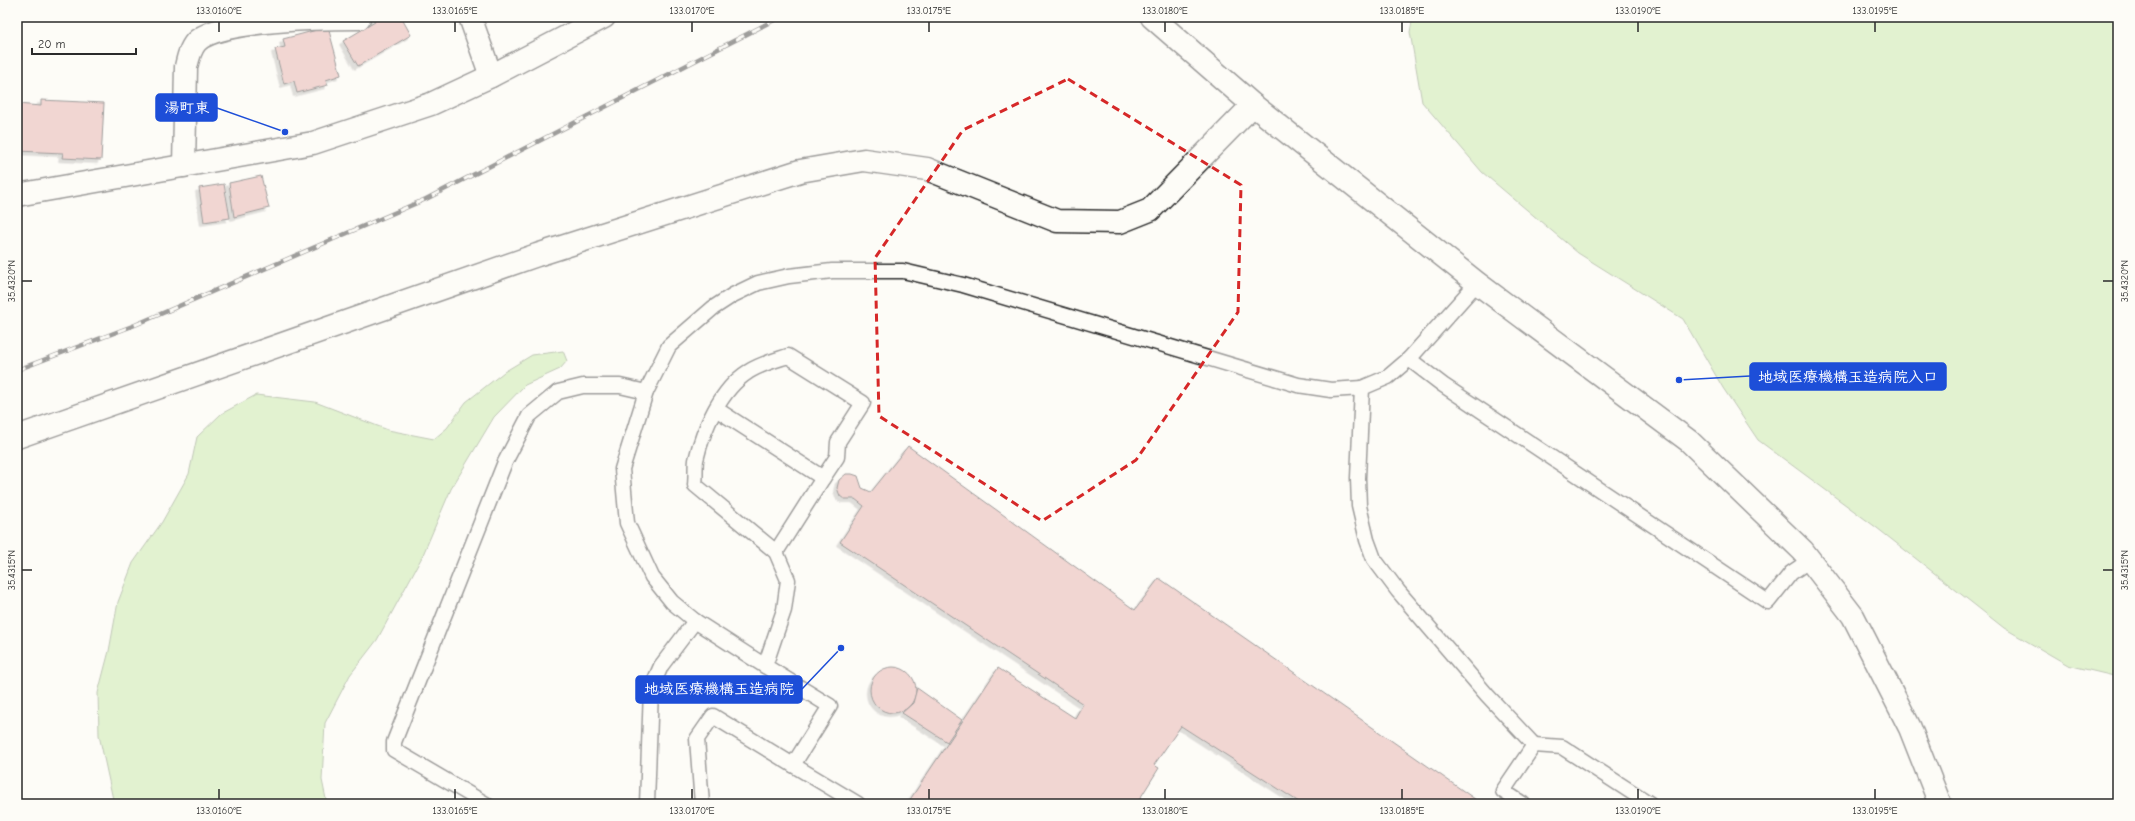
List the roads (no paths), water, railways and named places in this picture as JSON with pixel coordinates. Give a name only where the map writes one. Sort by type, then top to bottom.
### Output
[{"type":"street","points":[[470,17],[491,76]]},
{"type":"street","points":[[17,195],[313,143],[431,104],[491,76],[604,17]]},
{"type":"street","points":[[1152,17],[1253,105],[1476,283],[1688,442],[1803,551],[1853,616],[1910,728],[1940,804]]},
{"type":"street","points":[[184,166],[186,67],[189,52],[197,41],[209,33],[224,28],[310,18],[359,18]]},
{"type":"street","points":[[17,437],[537,255],[800,172],[864,160],[927,169],[1057,221],[1120,222],[1150,210],[1253,105]]},
{"type":"lane","points":[[793,765],[830,706],[695,621],[672,602],[652,577],[627,523],[622,469],[646,392],[669,346],[690,326],[733,295],[758,283],[789,276],[832,271],[903,272],[963,285],[1298,385],[1331,390],[1362,388],[1388,377],[1409,359],[1476,283]]},
{"type":"lane","points":[[765,666],[784,610],[788,580],[776,552],[695,485],[696,461],[704,436],[716,409],[730,388],[748,372],[788,356],[863,403],[838,442],[837,457],[776,552]]},
{"type":"lane","points":[[1409,359],[1443,385],[1768,602],[1791,573],[1810,560]]},
{"type":"lane","points":[[486,804],[394,750],[394,742],[506,462],[529,416],[558,392],[583,386],[620,386],[646,392]]},
{"type":"lane","points":[[1362,388],[1358,478],[1359,506],[1367,540],[1374,559],[1398,591],[1487,695],[1534,745],[1562,747],[1650,804]]},
{"type":"lane","points":[[716,409],[824,478]]},
{"type":"lane","points":[[647,804],[651,689],[661,666],[695,621]]},
{"type":"lane","points":[[702,804],[697,739],[713,716],[858,804]]},
{"type":"lane","points":[[1523,804],[1503,791],[1534,745]]},
{"type":"railway","points":[[17,370],[135,325],[426,199],[780,17]]},
{"type":"place","name":"湯町東","points":[[285,132]]},
{"type":"place","name":"地域医療機構玉造病院入口","points":[[1679,380]]},
{"type":"place","name":"地域医療機構玉造病院","points":[[841,648]]}]
